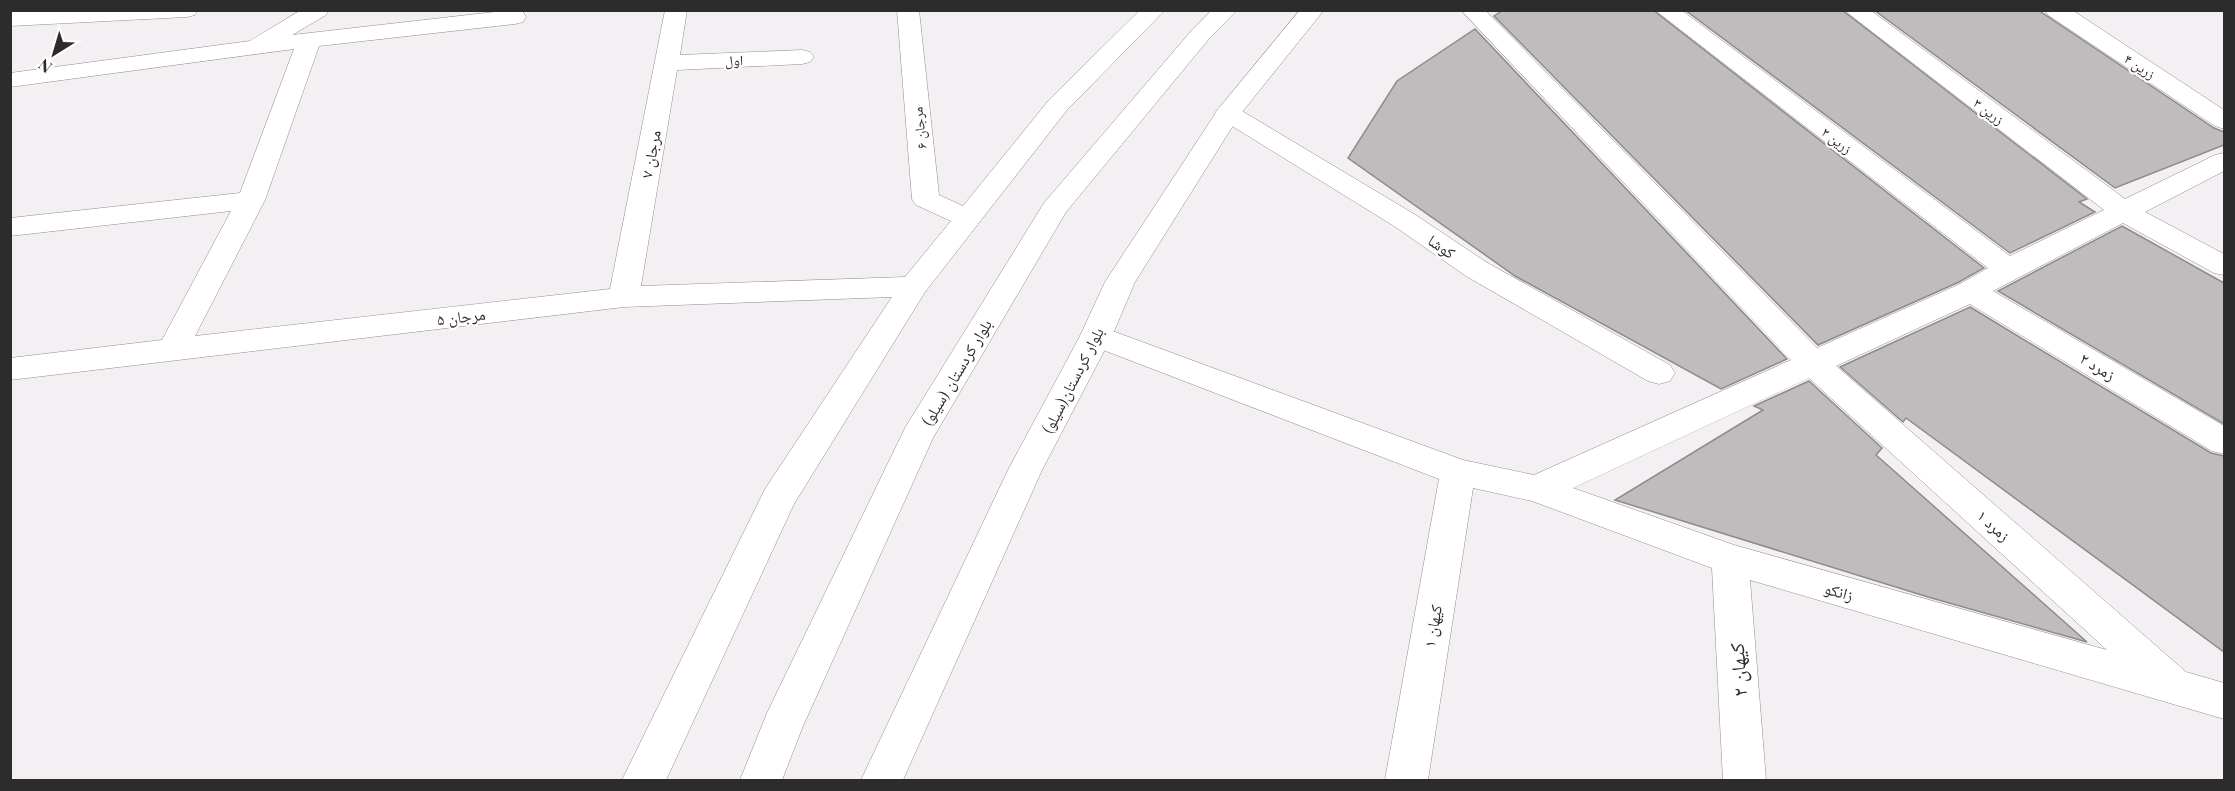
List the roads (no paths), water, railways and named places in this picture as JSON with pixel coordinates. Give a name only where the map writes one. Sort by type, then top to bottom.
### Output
[{"type":"street","points":[[10,19],[80,13],[187,10]]},
{"type":"street","points":[[256,47],[318,10]]},
{"type":"street","name":"مرجان ۷","points":[[624,297],[676,10]]},
{"type":"street","name":"مرجان ۶","points":[[908,10],[926,199],[969,219]]},
{"type":"street","points":[[644,780],[778,499],[914,286],[1058,105],[1154,10]]},
{"type":"street","name":"بلوار کردستان (سیلو)","points":[[761,780],[782,726],[917,437],[1036,238],[1054,209],[1200,35],[1226,10]]},
{"type":"street","name":"بلوار کردستان(سیلو)","points":[[882,780],[1025,471],[1096,336],[1120,282],[1228,113],[1290,35],[1313,10]]},
{"type":"street","name":"زمرد ۱","points":[[1472,10],[1811,362],[2177,689]]},
{"type":"street","name":"زرین ۲","points":[[1666,10],[2008,269]]},
{"type":"street","name":"زرین ۳","points":[[1855,10],[2124,212],[2224,266]]},
{"type":"street","name":"زرین ۴","points":[[2056,10],[2224,121]]},
{"type":"street","points":[[10,80],[309,40],[515,17]]},
{"type":"street","points":[[173,349],[251,201],[309,40]]},
{"type":"street","name":"اول","points":[[667,63],[802,57]]},
{"type":"street","name":"کوشا","points":[[1228,113],[1404,220],[1476,269],[1659,373]]},
{"type":"street","points":[[1537,489],[1811,362],[1971,291],[2008,269],[2224,161]]},
{"type":"street","points":[[10,227],[251,201]]},
{"type":"street","name":"مرجان ۵","points":[[10,369],[624,297],[914,286]]},
{"type":"street","name":"زمرد ۲","points":[[1971,291],[2224,442]]},
{"type":"street","name":"زانکو","points":[[1096,336],[1458,472],[1537,489],[1730,559],[2224,701]]},
{"type":"street","name":"کیهان ۱","points":[[1406,780],[1458,472]]},
{"type":"street","name":"کیهان ۲","points":[[1730,559],[1744,780]]}]
